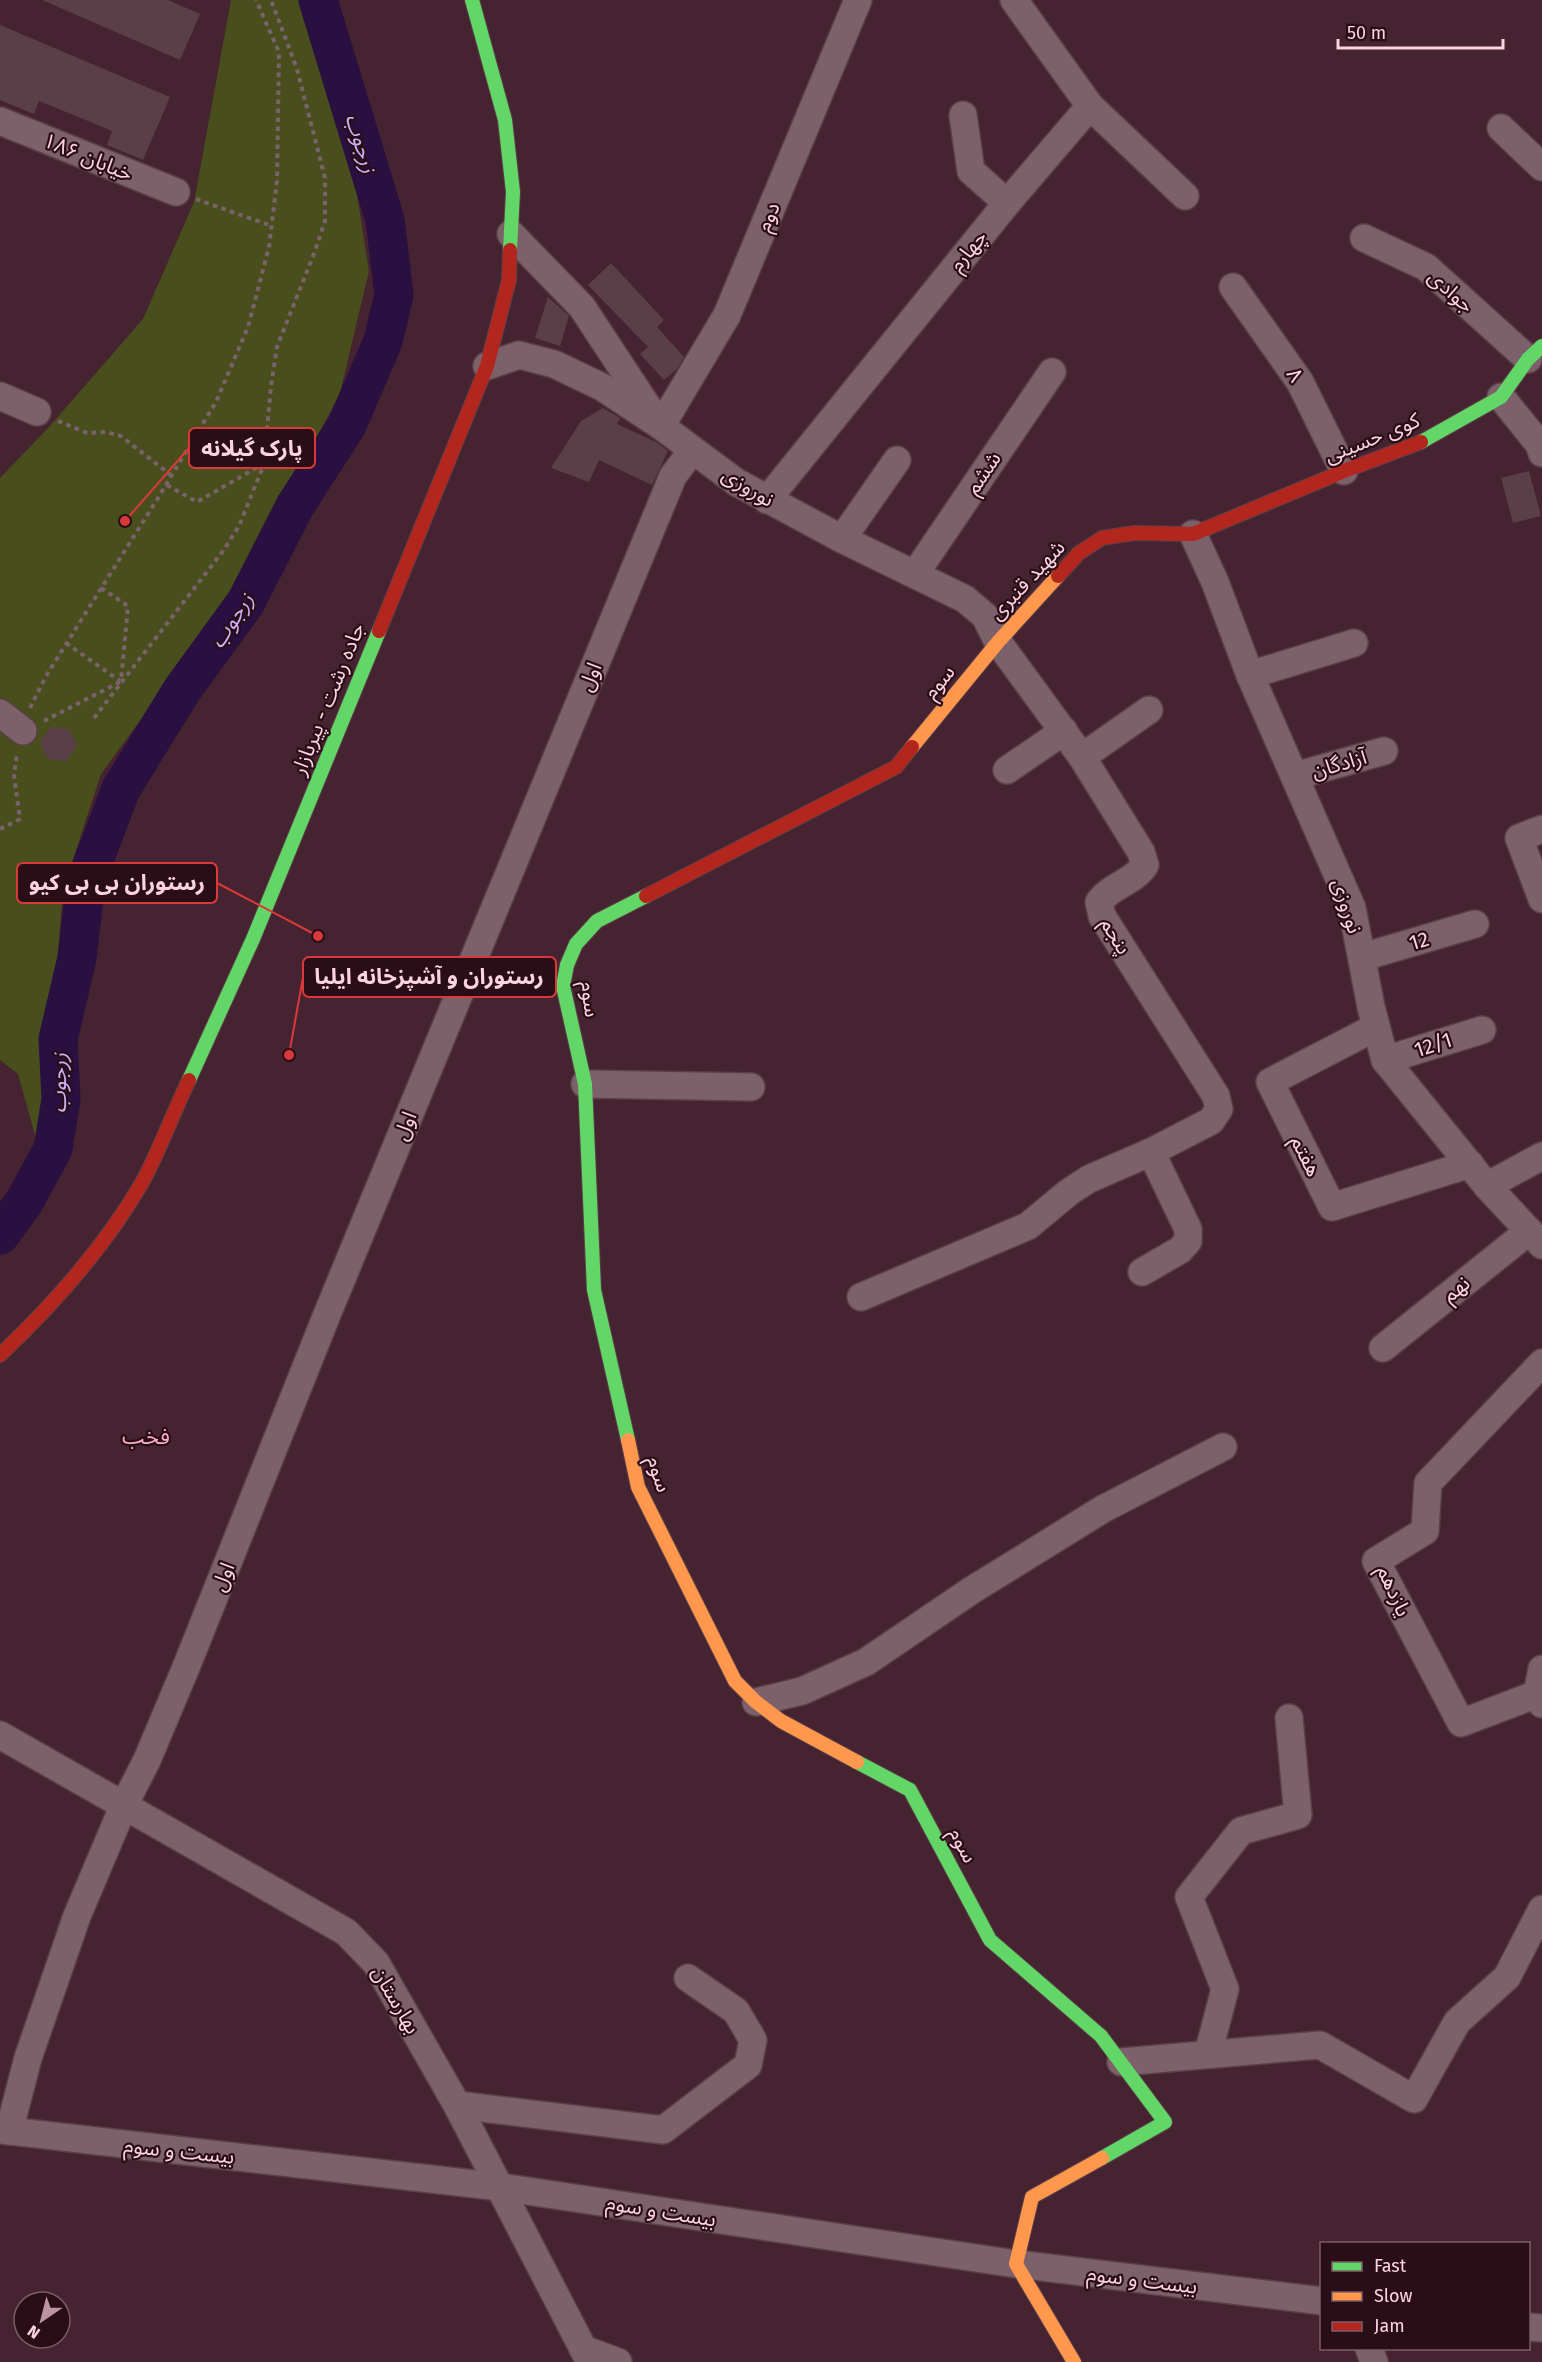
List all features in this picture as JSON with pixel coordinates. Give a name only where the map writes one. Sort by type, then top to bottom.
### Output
[{"type":"street","name":"جاده رشت - پیربازار","points":[[0,1355],[76,1278],[143,1180],[253,939],[487,366],[509,280],[513,192],[505,120],[472,0]]},
{"type":"street","name":"دوم","points":[[661,426],[727,315],[858,0]]},
{"type":"street","points":[[1014,0],[1090,106],[1185,196]]},
{"type":"street","name":"چهارم","points":[[768,500],[1007,203],[1090,106]]},
{"type":"street","points":[[963,116],[971,171],[1007,203]]},
{"type":"street","name":"خیابان ۱۸۶","points":[[0,122],[176,192]]},
{"type":"street","points":[[1502,128],[1542,167]]},
{"type":"street","points":[[511,234],[582,307],[661,426]]},
{"type":"street","name":"جوادی","points":[[1364,238],[1426,267],[1535,353]]},
{"type":"street","name":"۸","points":[[1233,287],[1300,382],[1344,471]]},
{"type":"street","name":"کوی حسینی","points":[[1193,534],[1344,471],[1428,439],[1501,397],[1535,353]]},
{"type":"street","name":"نوروزی","points":[[487,366],[519,356],[554,364],[602,387],[661,426],[736,482],[843,539],[966,599],[985,616],[998,642]]},
{"type":"street","name":"ششم","points":[[915,574],[1052,372]]},
{"type":"street","points":[[0,396],[38,412]]},
{"type":"street","points":[[1501,397],[1541,446]]},
{"type":"street","name":"اول","points":[[4,2131],[73,1927],[124,1805],[147,1760],[187,1665],[330,1306],[673,476],[692,451]]},
{"type":"street","points":[[843,539],[897,460]]},
{"type":"street","name":"شهید قنبری","points":[[998,642],[1079,553],[1102,538],[1134,533],[1193,534]]},
{"type":"street","name":"نوروزی","points":[[1193,534],[1215,582],[1250,675],[1352,908],[1384,1060],[1488,1186],[1536,1238]]},
{"type":"street","name":"پنجم","points":[[998,642],[1082,757],[1141,852],[1145,865],[1138,876],[1106,893],[1099,902],[1102,916],[1216,1096],[1219,1109],[1211,1121],[1152,1152]]},
{"type":"street","name":"سوم","points":[[998,642],[896,767],[597,921],[576,944],[567,964],[563,986],[585,1084],[594,1290],[638,1487],[735,1681],[756,1702],[781,1721],[910,1790],[990,1940],[1101,2036],[1165,2122],[1032,2197],[1016,2264]]},
{"type":"street","points":[[1250,675],[1354,643]]},
{"type":"street","points":[[1082,757],[1149,710]]},
{"type":"street","points":[[0,713],[23,731]]},
{"type":"street","points":[[1007,770],[1064,731]]},
{"type":"street","name":"آزادگان","points":[[1295,776],[1384,751]]},
{"type":"street","points":[[1542,829],[1519,838],[1542,899]]},
{"type":"street","name":"12","points":[[1363,957],[1475,924]]},
{"type":"street","name":"هفتم","points":[[1376,1027],[1270,1082],[1332,1207],[1470,1164]]},
{"type":"street","name":"12/1","points":[[1384,1060],[1482,1030]]},
{"type":"street","points":[[585,1084],[751,1087]]},
{"type":"street","points":[[861,1297],[975,1248],[1009,1236],[1028,1226],[1069,1192],[1089,1179],[1152,1152],[1188,1229],[1188,1241],[1180,1250],[1142,1272]]},
{"type":"street","points":[[1488,1186],[1542,1156]]},
{"type":"street","name":"نهم","points":[[1383,1348],[1536,1238]]},
{"type":"street","name":"یازدهم","points":[[1540,1689],[1461,1723],[1376,1561],[1425,1531],[1428,1483],[1542,1363]]},
{"type":"street","points":[[756,1702],[802,1690],[866,1662],[972,1590],[1103,1509],[1223,1447]]},
{"type":"street","points":[[1208,2054],[1225,1989],[1188,1898],[1241,1831],[1298,1815],[1289,1718]]},
{"type":"street","name":"بهارستان","points":[[0,1736],[346,1932],[376,1963],[501,2187],[586,2356]]},
{"type":"street","points":[[1121,2062],[1320,2045],[1414,2099],[1457,2022],[1507,1977],[1542,1909]]},
{"type":"street","points":[[457,2105],[663,2130],[748,2065],[753,2040],[735,2011],[688,1978]]},
{"type":"street","name":"بیست و سوم","points":[[4,2131],[501,2187],[1016,2264],[1320,2301]]},
{"type":"street","points":[[1016,2264],[1074,2362]]},
{"type":"street","points":[[586,2356],[618,2362]]},
{"type":"path","points":[[0,829],[20,819],[14,776],[19,746],[34,698],[216,402],[248,327],[269,247],[277,181],[279,52],[256,0]]},
{"type":"path","points":[[94,718],[223,551],[239,526],[264,464],[277,348],[325,221],[325,178],[297,69],[271,0]]},
{"type":"path","points":[[176,192],[272,226]]},
{"type":"path","points":[[38,412],[87,433],[106,432],[121,436],[172,476]]},
{"type":"path","points":[[166,485],[197,502],[264,464]]},
{"type":"path","points":[[101,588],[128,606],[121,682]]},
{"type":"path","points":[[66,643],[121,682]]},
{"type":"path","points":[[23,731],[121,682]]},
{"type":"green space","points":[[231,0],[306,0],[349,144],[369,271],[340,393],[242,581],[101,774],[63,890],[48,1074],[36,1139],[18,1074],[0,1060],[0,478],[49,427],[143,319],[194,202]]},
{"type":"building","points":[[42,0],[168,0],[200,14],[180,60]]},
{"type":"building","points":[[0,25],[170,97],[143,160],[107,145],[112,131],[39,101],[34,114],[0,100]]},
{"type":"building","points":[[611,263],[664,320],[657,327],[684,357],[677,369],[664,380],[640,354],[648,347],[588,285]]},
{"type":"building","points":[[548,297],[569,316],[560,346],[535,338]]},
{"type":"building","points":[[603,408],[620,418],[617,424],[656,442],[668,451],[652,485],[599,460],[589,482],[551,468],[581,421]]},
{"type":"building","points":[[1529,471],[1541,516],[1513,523],[1501,478]]},
{"type":"building","points":[[51,727],[69,729],[77,746],[66,761],[48,759],[40,742]]},
{"type":"waterway","name":"زرجوب","points":[[0,1235],[24,1202],[53,1149],[61,1099],[58,1039],[77,958],[86,881],[121,789],[182,690],[246,602],[295,506],[347,425],[383,341],[394,295],[385,220],[318,0]]},
{"type":"traffic: fast","points":[[472,0],[505,120],[513,192],[510,250]]},
{"type":"traffic: fast","points":[[1421,442],[1501,397],[1528,359],[1542,346]]},
{"type":"traffic: fast","points":[[189,1080],[253,939],[379,631]]},
{"type":"traffic: fast","points":[[628,1440],[594,1290],[585,1084],[563,986],[567,965],[576,944],[597,921],[646,896]]},
{"type":"traffic: fast","points":[[857,1762],[910,1790],[990,1940],[1101,2036],[1165,2122],[1102,2158]]},
{"type":"traffic: slow","points":[[912,747],[998,642],[1058,576]]},
{"type":"traffic: slow","points":[[628,1440],[638,1487],[735,1681],[756,1702],[781,1721],[857,1762]]},
{"type":"traffic: slow","points":[[1074,2362],[1016,2264],[1032,2197],[1102,2158]]},
{"type":"traffic: jam","points":[[379,631],[487,366],[509,280],[510,250]]},
{"type":"traffic: jam","points":[[1058,576],[1079,553],[1102,538],[1134,533],[1193,534],[1344,471],[1421,442]]},
{"type":"traffic: jam","points":[[646,896],[896,767],[912,747]]},
{"type":"traffic: jam","points":[[0,1355],[78,1273],[112,1229],[143,1181],[189,1080]]},
{"type":"place","name":"پارک گیلانه","points":[[125,521]]},
{"type":"place","name":"رستوران بی بی کیو","points":[[318,936]]},
{"type":"place","name":"رستوران و آشپزخانه ایلیا","points":[[289,1055]]},
{"type":"district","name":"فخب","points":[[146,1436]]}]
